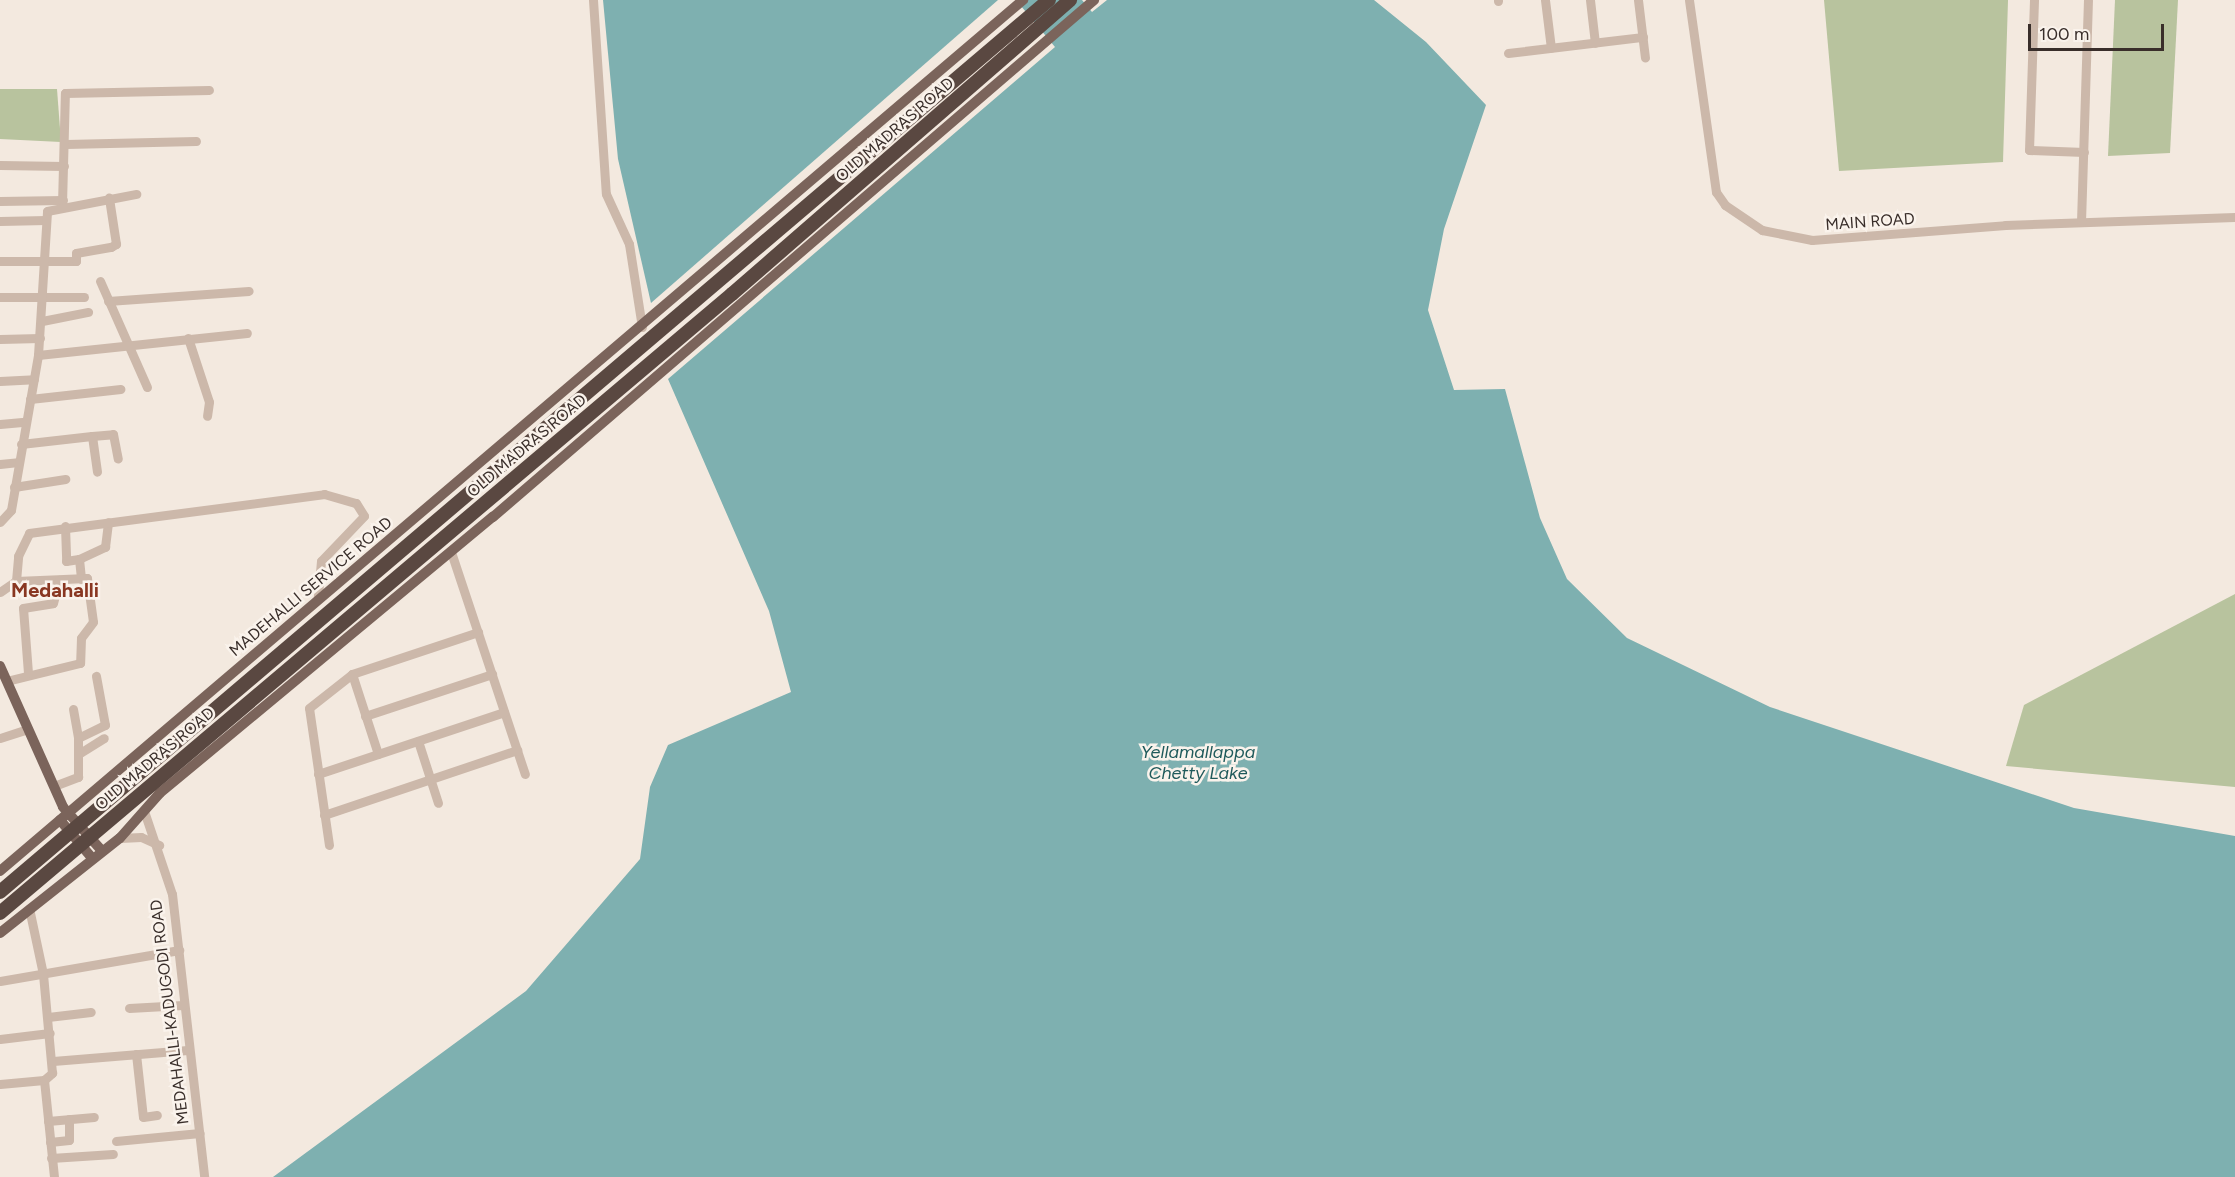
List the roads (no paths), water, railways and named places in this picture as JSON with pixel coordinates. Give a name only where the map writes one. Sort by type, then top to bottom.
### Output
[{"type":"highway","name":"OLD MADRAS ROAD","points":[[0,892],[1049,0]]},
{"type":"highway","name":"OLD MADRAS ROAD","points":[[0,912],[648,365],[727,307],[1070,0]]},
{"type":"main road","name":"MADEHALLI SERVICE ROAD","points":[[0,871],[318,599],[642,327],[1023,0]]},
{"type":"main road","points":[[0,933],[120,838],[144,811],[451,552],[727,307],[1093,1]]},
{"type":"main road","points":[[0,666],[10,680],[27,729],[54,786],[70,811],[102,851]]},
{"type":"main road","points":[[60,820],[92,858]]},
{"type":"main road","points":[[44,834],[75,872]]},
{"type":"street","points":[[593,0],[606,194],[629,244],[642,327]]},
{"type":"street","points":[[1545,0],[1551,48]]},
{"type":"street","points":[[1590,0],[1595,43]]},
{"type":"street","points":[[1638,0],[1645,58]]},
{"type":"street","name":"MAIN ROAD","points":[[1689,0],[1716,192],[1725,205],[1762,230],[1812,240],[2081,222],[2235,217]]},
{"type":"street","points":[[2034,0],[2029,150],[2084,152]]},
{"type":"street","points":[[2081,222],[2088,0]]},
{"type":"street","points":[[1508,53],[1643,37]]},
{"type":"street","points":[[62,202],[66,144],[65,93],[209,90]]},
{"type":"street","points":[[66,144],[196,141]]},
{"type":"street","points":[[0,165],[64,166]]},
{"type":"street","points":[[0,201],[62,202],[136,194]]},
{"type":"street","points":[[0,261],[76,261],[76,253],[116,244],[109,198]]},
{"type":"street","points":[[0,522],[10,510],[38,355],[42,321],[47,211],[62,202]]},
{"type":"street","points":[[0,221],[46,220]]},
{"type":"street","points":[[100,281],[147,387]]},
{"type":"street","points":[[108,301],[249,291]]},
{"type":"street","points":[[0,297],[84,297]]},
{"type":"street","points":[[42,321],[88,312]]},
{"type":"street","points":[[38,355],[126,342],[247,333]]},
{"type":"street","points":[[0,339],[40,338]]},
{"type":"street","points":[[188,338],[209,402],[207,416]]},
{"type":"street","points":[[0,381],[34,379]]},
{"type":"street","points":[[30,399],[120,389]]},
{"type":"street","points":[[0,424],[26,422]]},
{"type":"street","points":[[21,444],[113,434],[118,459]]},
{"type":"street","points":[[92,436],[97,472]]},
{"type":"street","points":[[0,464],[18,462]]},
{"type":"street","points":[[14,487],[65,479]]},
{"type":"street","points":[[16,581],[23,538],[65,526],[296,495],[339,496],[356,503],[364,516],[321,561],[318,599]]},
{"type":"street","points":[[65,526],[66,561],[79,559],[105,547],[108,522]]},
{"type":"street","points":[[451,552],[525,774]]},
{"type":"street","points":[[79,559],[81,579]]},
{"type":"street","points":[[0,592],[16,581],[87,578],[93,622],[81,638],[80,663],[28,673],[10,680]]},
{"type":"street","points":[[28,673],[23,608],[53,603],[58,580]]},
{"type":"street","points":[[329,845],[309,708],[351,674],[478,632]]},
{"type":"street","points":[[351,674],[378,754]]},
{"type":"street","points":[[365,716],[492,674]]},
{"type":"street","points":[[78,738],[105,725],[96,676]]},
{"type":"street","points":[[54,786],[78,777],[80,753],[73,709]]},
{"type":"street","points":[[318,774],[504,712]]},
{"type":"street","points":[[0,738],[27,729]]},
{"type":"street","points":[[80,753],[104,738]]},
{"type":"street","points":[[418,741],[438,803]]},
{"type":"street","points":[[324,815],[517,750]]},
{"type":"street","name":"MEDAHALLI-KADUGODI ROAD","points":[[144,811],[159,845],[179,950],[183,1005],[204,1177]]},
{"type":"street","points":[[120,838],[141,837],[159,845]]},
{"type":"street","points":[[29,908],[43,974],[53,1061],[44,1080],[54,1177]]},
{"type":"street","points":[[0,981],[179,950]]},
{"type":"street","points":[[129,1008],[183,1005]]},
{"type":"street","points":[[48,1017],[92,1012]]},
{"type":"street","points":[[0,1039],[50,1033]]},
{"type":"street","points":[[53,1061],[188,1050]]},
{"type":"street","points":[[136,1054],[143,1117],[157,1115]]},
{"type":"street","points":[[0,1084],[44,1080]]},
{"type":"street","points":[[48,1121],[94,1117]]},
{"type":"street","points":[[50,1142],[69,1140],[69,1119]]},
{"type":"street","points":[[116,1141],[200,1133]]},
{"type":"street","points":[[51,1158],[112,1154]]},
{"type":"water","points":[[603,0],[998,0],[651,303],[618,159]]},
{"type":"water","name":"Yellamallappa Chetty Lake","points":[[1016,0],[1082,0],[1092,12],[1107,0],[1374,0],[1426,42],[1486,105],[1444,229],[1428,310],[1454,390],[1505,389],[1540,518],[1567,579],[1627,638],[1770,707],[2074,808],[2235,836],[2235,1177],[273,1177],[526,991],[640,859],[650,787],[668,745],[791,692],[769,611],[668,379],[1055,47]]},
{"type":"district","name":"Medahalli","points":[[55,590]]}]
